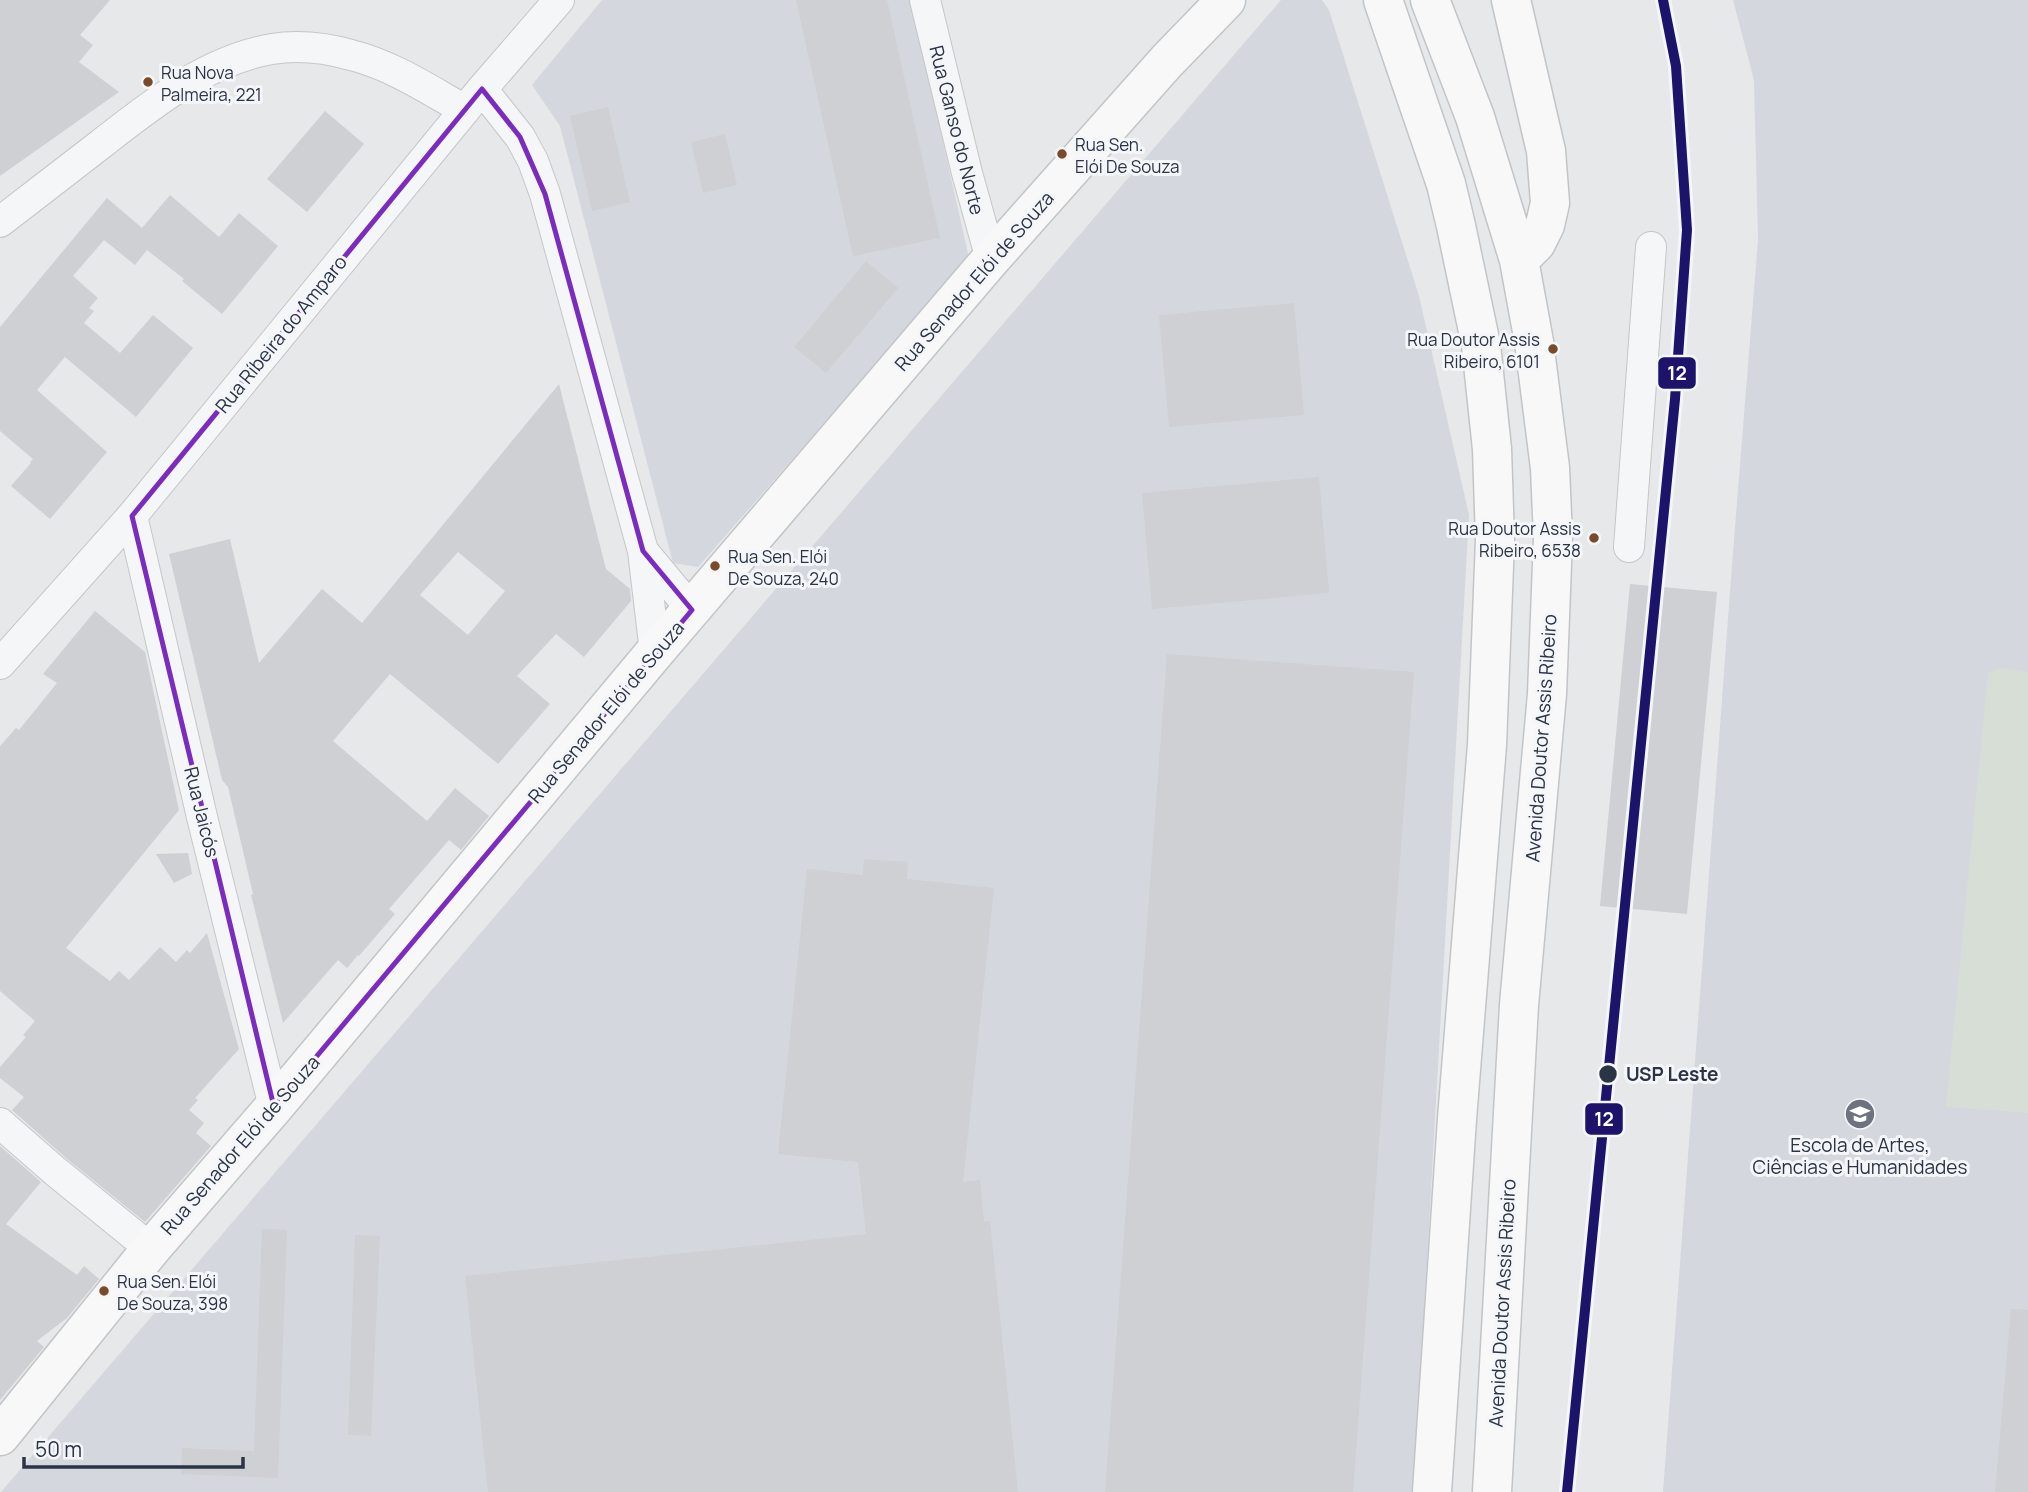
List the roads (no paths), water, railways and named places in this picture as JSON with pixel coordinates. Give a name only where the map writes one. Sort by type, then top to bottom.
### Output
[{"type":"main road","name":"Rua Senador Elói de Souza","points":[[0,1436],[151,1249],[991,258],[1167,61],[1226,0]]},
{"type":"main road","points":[[1383,0],[1446,184],[1481,345],[1492,449],[1495,540],[1487,745],[1457,1119],[1432,1492]]},
{"type":"main road","name":"Avenida Doutor Assis Ribeiro","points":[[1430,0],[1475,117],[1519,260],[1534,342],[1550,468],[1553,562],[1547,694],[1519,1005],[1492,1492]]},
{"type":"main road","points":[[1456,226],[1483,249],[1497,256],[1519,260],[1535,243],[1545,225],[1550,204],[1546,151],[1511,0]]},
{"type":"street","name":"Rua Ríbeira do Amparo","points":[[0,664],[132,516],[559,0]]},
{"type":"street","name":"Rua Ganso do Norte","points":[[925,0],[967,173],[991,258]]},
{"type":"street","points":[[0,222],[148,107],[205,71],[272,49],[305,47],[351,55],[474,100],[520,138],[533,161],[545,194],[643,551],[655,652]]},
{"type":"street","points":[[1629,547],[1651,247]]},
{"type":"street","name":"Rua Jaicós","points":[[132,516],[274,1107]]},
{"type":"street","points":[[643,551],[692,610]]},
{"type":"street","points":[[0,1123],[151,1249]]},
{"type":"place","name":"Rua Nova Palmeira, 221","points":[[148,82]]},
{"type":"place","name":"Rua Sen. Elói De Souza","points":[[1062,154]]},
{"type":"place","name":"Rua Doutor Assis Ribeiro, 6101","points":[[1553,349]]},
{"type":"place","name":"Rua Doutor Assis Ribeiro, 6538","points":[[1594,538]]},
{"type":"place","name":"Rua Sen. Elói De Souza, 240","points":[[715,566]]},
{"type":"place","name":"USP Leste","points":[[1608,1074]]},
{"type":"place","name":"Escola de Artes, Ciências e Humanidades","points":[[1860,1114]]},
{"type":"place","name":"Rua Sen. Elói De Souza, 398","points":[[104,1291]]}]
